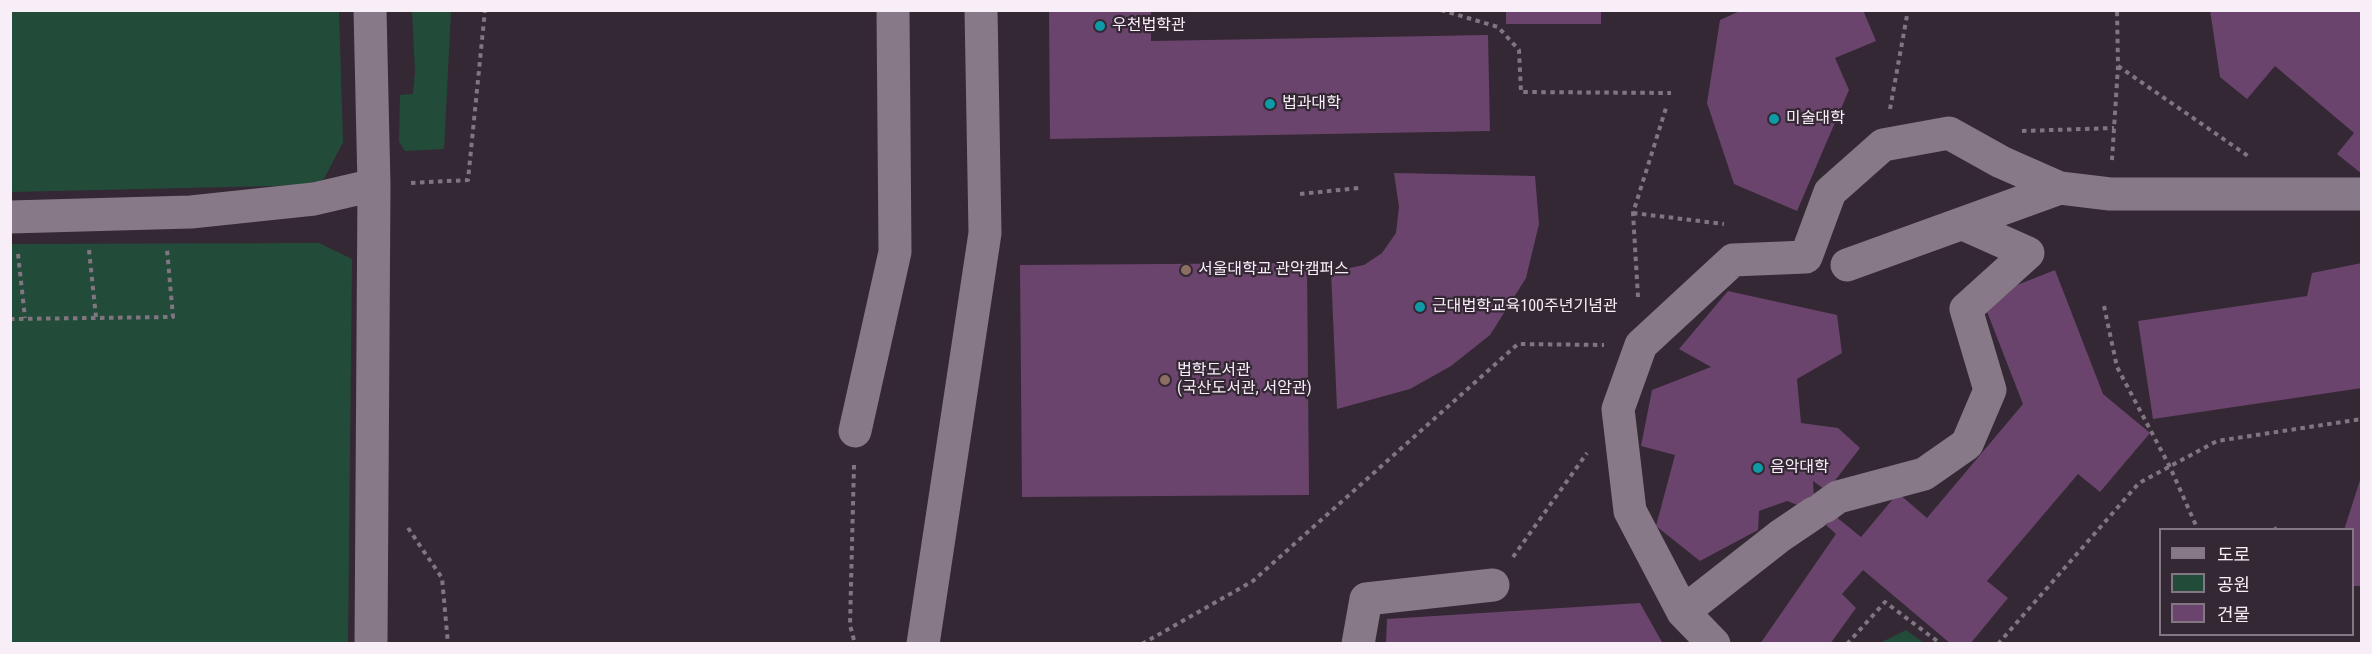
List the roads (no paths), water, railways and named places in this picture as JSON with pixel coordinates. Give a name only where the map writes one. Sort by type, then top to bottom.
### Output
[{"type":"street","points":[[370,10],[374,185],[371,644]]},
{"type":"street","points":[[855,431],[895,252],[893,10]]},
{"type":"street","points":[[923,644],[985,233],[981,10]]},
{"type":"street","points":[[1714,644],[1683,612],[1630,511],[1618,409],[1641,345],[1733,260],[1806,257],[1830,192],[1883,145],[1949,133],[2001,162],[2060,188],[2110,194],[2361,194]]},
{"type":"street","points":[[12,217],[164,212],[314,199],[374,185]]},
{"type":"street","points":[[1847,265],[2060,188]]},
{"type":"street","points":[[1683,612],[1780,536],[1838,498],[1924,474],[1967,444],[1990,390],[1966,309],[2028,253],[1963,224]]},
{"type":"street","points":[[1358,644],[1366,599],[1493,585]]},
{"type":"place","name":"우천법학관","points":[[1100,26]]},
{"type":"place","name":"법과대학","points":[[1270,104]]},
{"type":"place","name":"미술대학","points":[[1774,119]]},
{"type":"place","name":"서울대학교 관악캠퍼스","points":[[1186,270]]},
{"type":"place","name":"근대법학교육100주년기념관","points":[[1420,307]]},
{"type":"place","name":"법학도서관 (국산도서관, 서암관)","points":[[1165,380]]},
{"type":"place","name":"음악대학","points":[[1758,468]]}]
